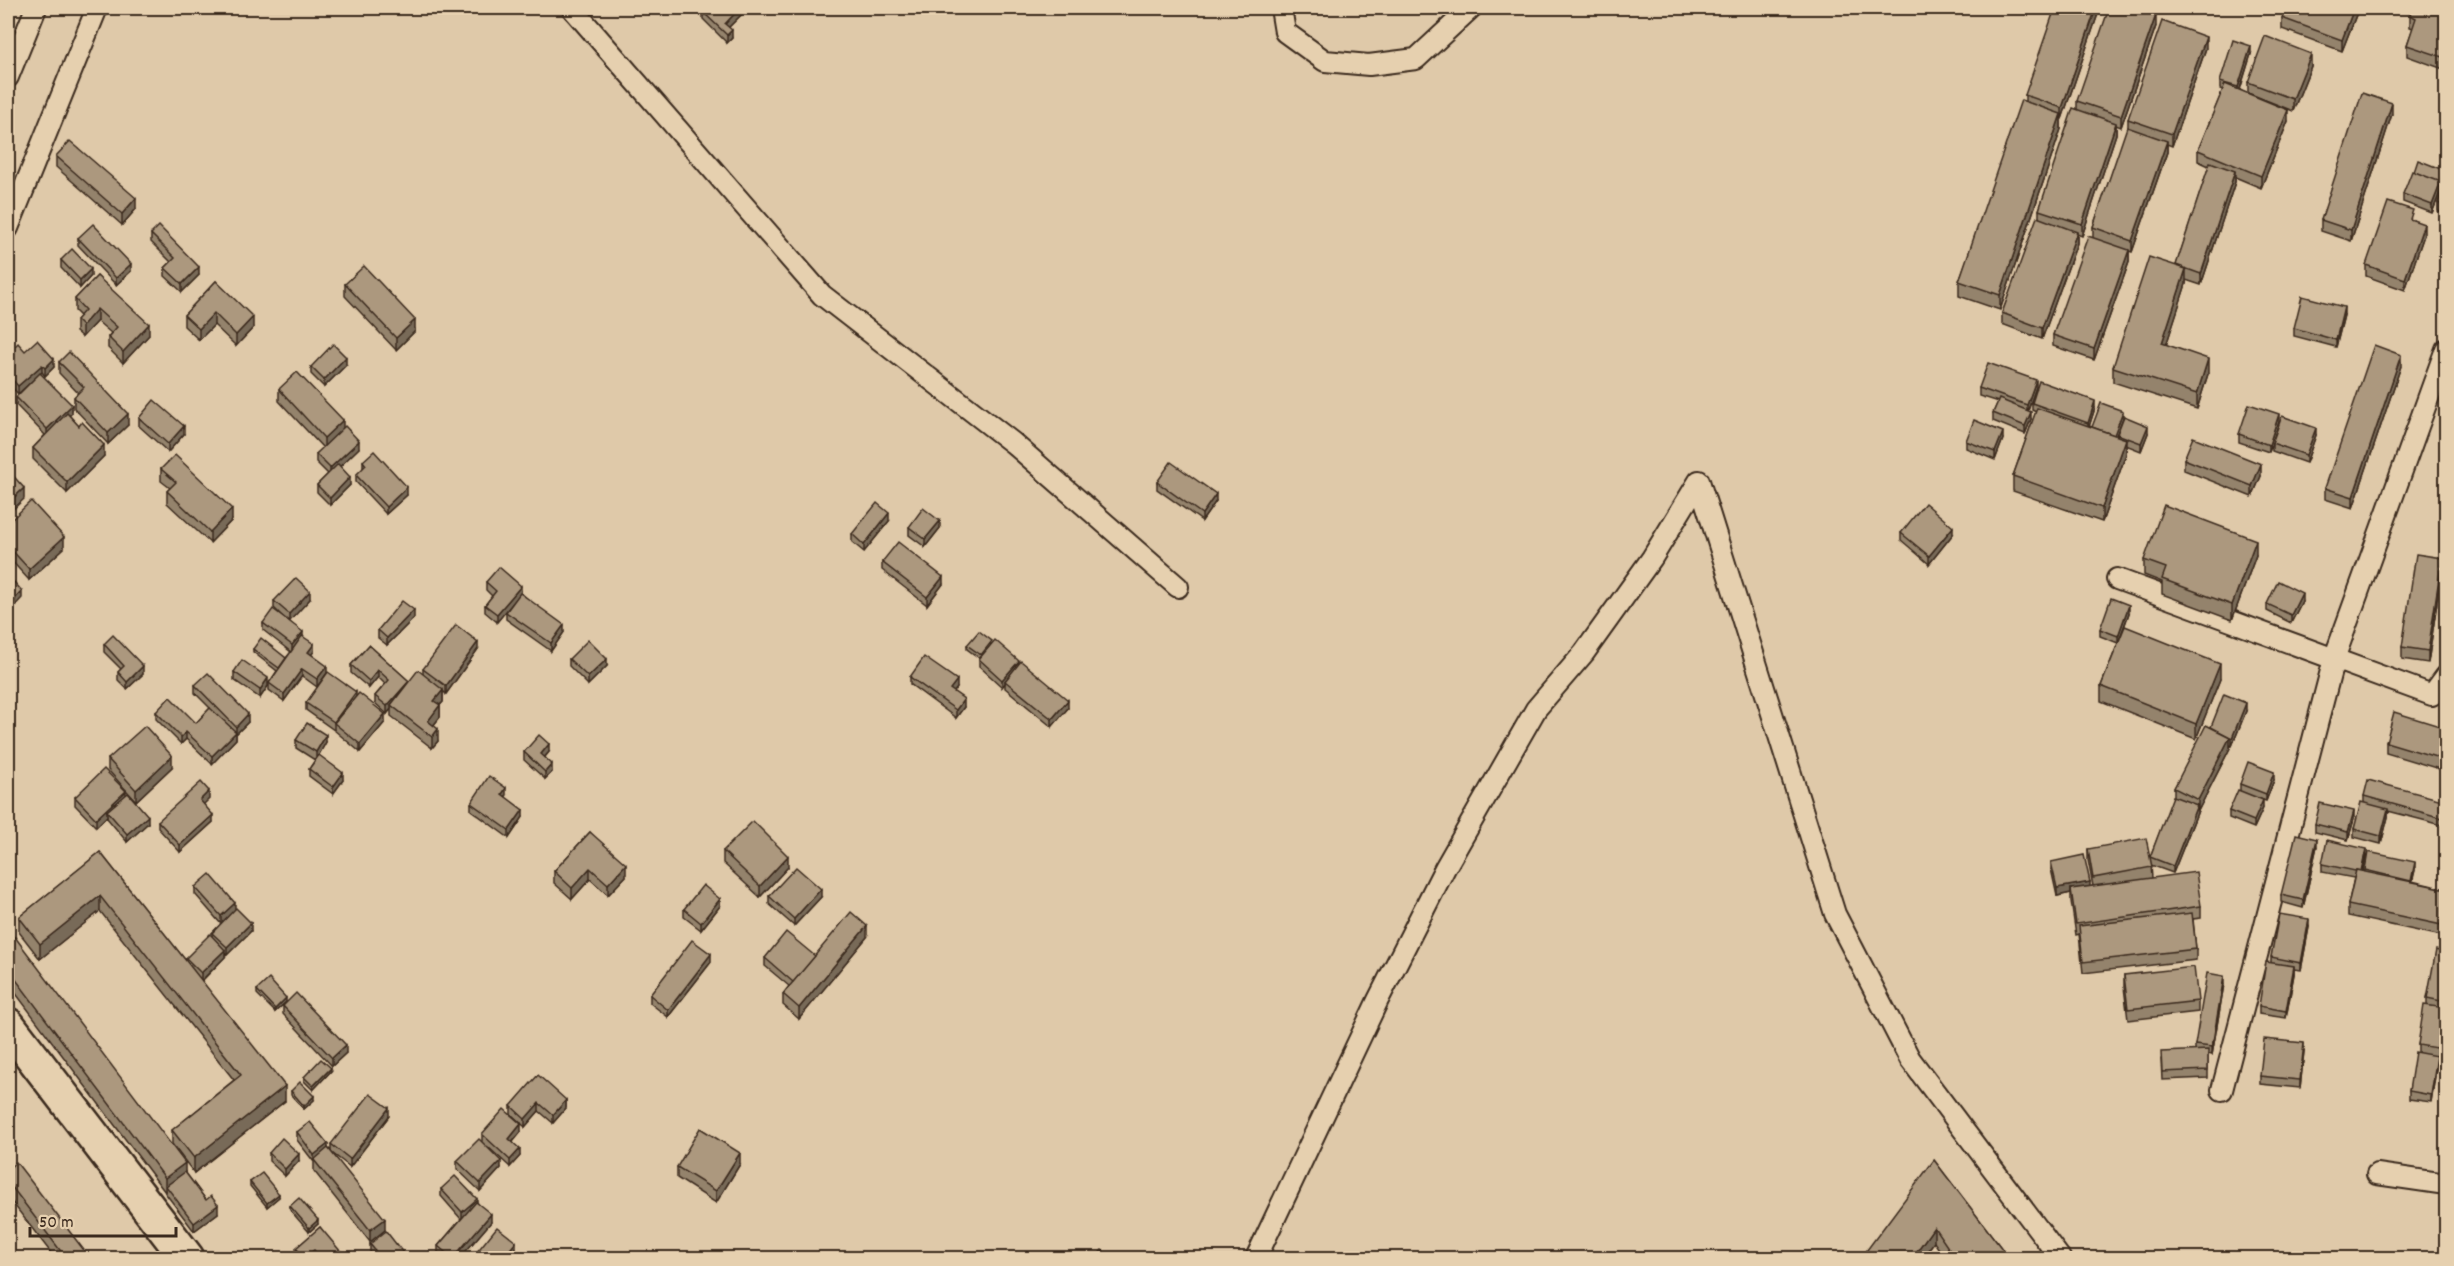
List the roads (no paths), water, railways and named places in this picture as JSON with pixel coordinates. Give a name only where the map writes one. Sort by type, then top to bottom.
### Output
[{"type":"highway","points":[[8,1025],[187,1258]]},
{"type":"street","points":[[8,78],[36,8]]},
{"type":"street","points":[[8,228],[97,8]]},
{"type":"street","points":[[572,8],[822,295],[1012,443],[1178,587]]},
{"type":"street","points":[[1281,8],[1285,32],[1324,60],[1369,65],[1416,59],[1471,8]]},
{"type":"street","points":[[2222,1090],[2334,659],[2446,349]]},
{"type":"street","points":[[1256,1258],[1378,1000],[1445,867],[1536,709],[1584,653],[1631,586],[1699,481],[1835,914],[1910,1059],[2060,1258]]},
{"type":"street","points":[[2117,579],[2432,694],[2446,676]]},
{"type":"street","points":[[2377,1174],[2446,1184]]}]
